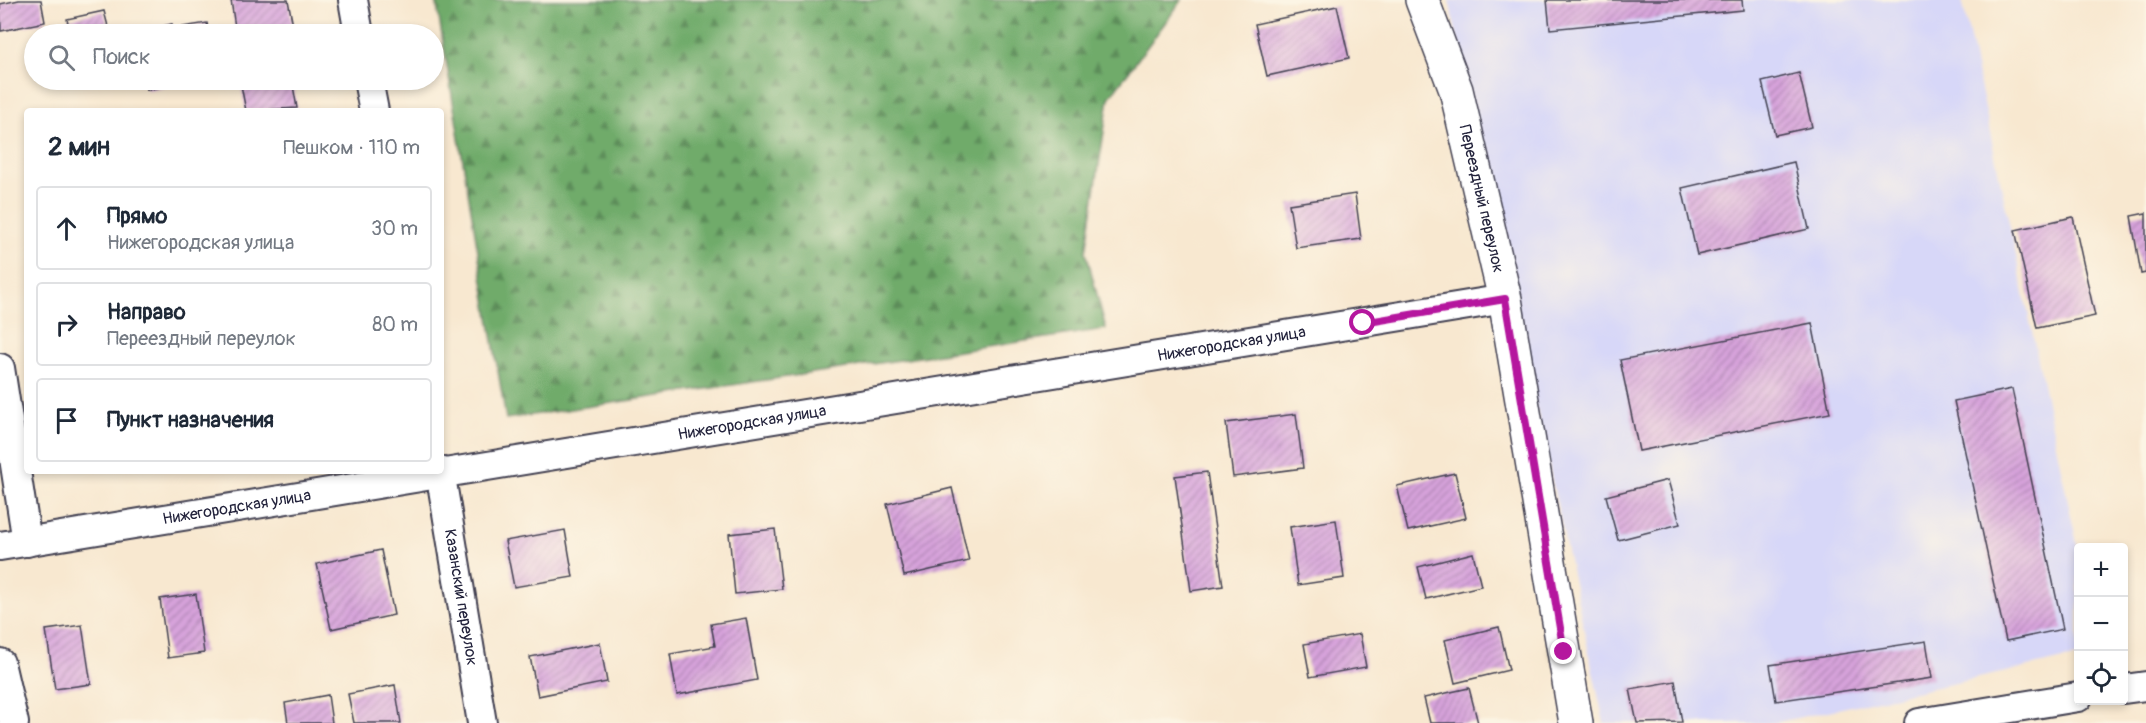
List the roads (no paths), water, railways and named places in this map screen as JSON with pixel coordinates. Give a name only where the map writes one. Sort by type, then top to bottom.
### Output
[{"type":"street","points":[[353,0],[357,24]]},
{"type":"street","name":"Переездный переулок","points":[[1422,0],[1456,90],[1505,299],[1576,723]]},
{"type":"street","points":[[370,90],[373,108]]},
{"type":"street","name":"Нижегородская улица","points":[[444,472],[1505,299]]},
{"type":"street","points":[[0,368],[14,544]]},
{"type":"street","name":"Нижегородская улица","points":[[14,544],[434,474]]},
{"type":"street","name":"Казанский переулок","points":[[440,474],[482,723]]},
{"type":"street","points":[[0,663],[14,723]]},
{"type":"street","points":[[2128,688],[2146,686]]},
{"type":"street","points":[[1919,723],[2074,698]]}]
